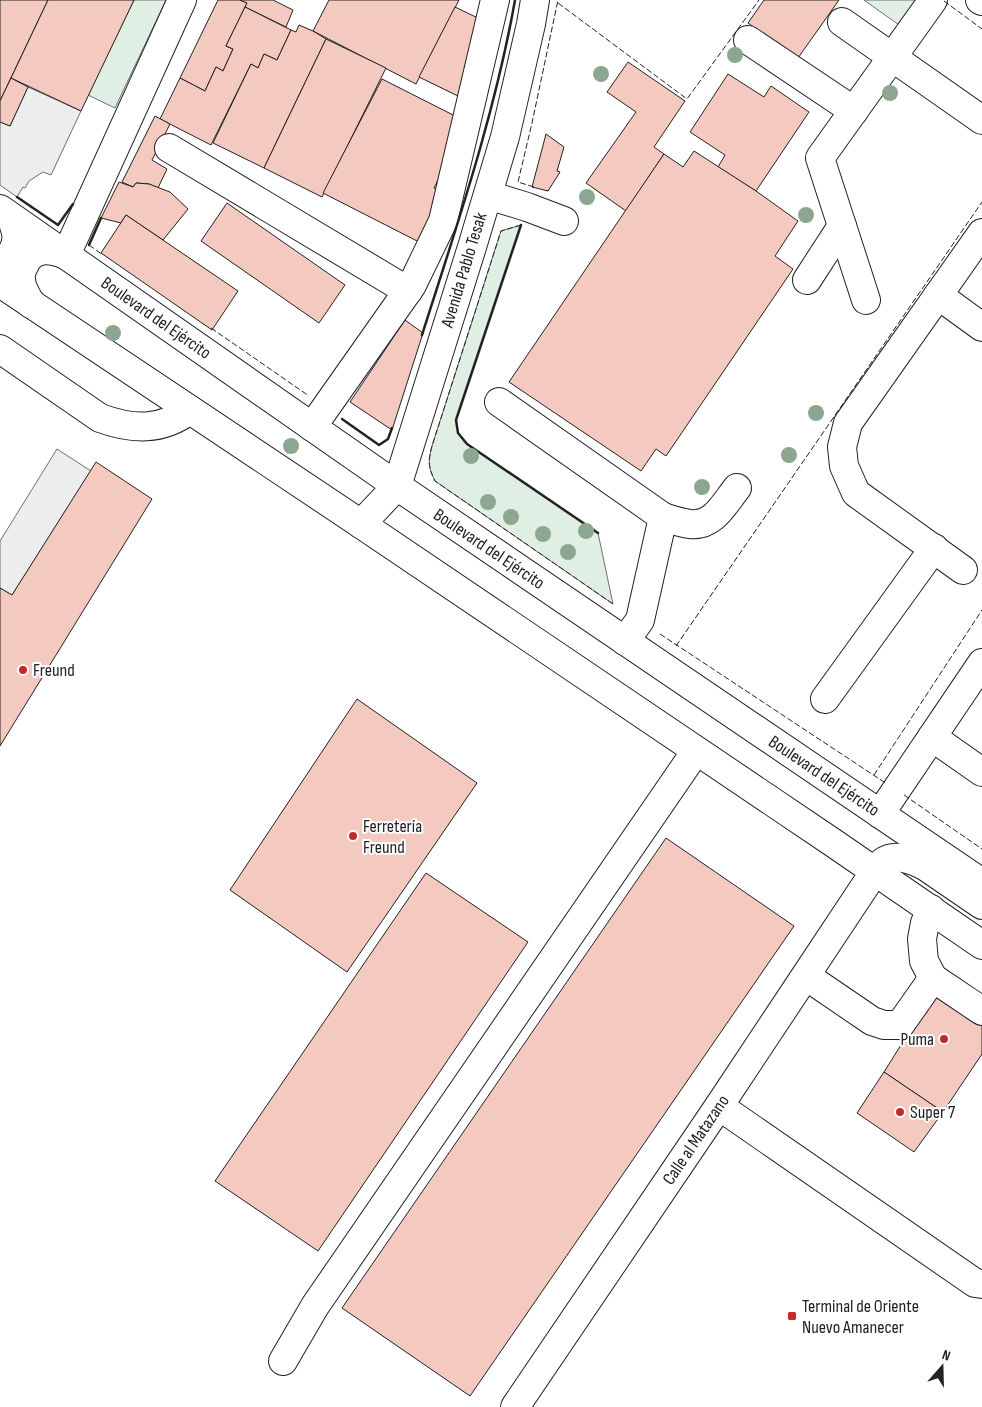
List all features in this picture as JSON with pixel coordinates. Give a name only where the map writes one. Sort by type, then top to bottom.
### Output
[{"type":"main road","points":[[32,304],[22,286],[22,270],[26,260],[33,253],[41,250],[55,251],[66,255],[182,0]]},
{"type":"main road","points":[[312,427],[412,285],[443,221],[495,0]]},
{"type":"main road","name":"Avenida Pablo Tesak","points":[[361,524],[397,486],[505,137],[535,0]]},
{"type":"main road","points":[[866,300],[820,158],[933,0]]},
{"type":"main road","points":[[842,22],[982,120]]},
{"type":"main road","points":[[748,40],[854,111]]},
{"type":"main road","points":[[168,148],[408,291]]},
{"type":"main road","points":[[488,195],[564,221]]},
{"type":"main road","points":[[0,262],[12,254],[17,240],[16,231],[3,211]]},
{"type":"main road","name":"Boulevard del Ejército","points":[[3,211],[397,486],[982,883]]},
{"type":"main road","points":[[807,280],[842,226]]},
{"type":"main road","points":[[964,570],[856,493],[844,466],[842,447],[848,423],[982,233]]},
{"type":"main road","points":[[0,283],[361,524],[982,945]]},
{"type":"main road","points":[[938,295],[982,327]]},
{"type":"main road","points":[[0,349],[100,418],[130,426],[149,427],[165,424],[179,418],[190,410]]},
{"type":"main road","points":[[499,402],[663,517],[689,524],[702,524],[714,518],[737,488]]},
{"type":"main road","points":[[625,641],[640,620],[663,517]]},
{"type":"main road","points":[[825,699],[934,548]]},
{"type":"main road","points":[[880,814],[982,663]]},
{"type":"main road","points":[[932,737],[982,772]]},
{"type":"main road","points":[[283,1361],[315,1306],[696,751]]},
{"type":"main road","points":[[875,871],[883,862],[900,858],[908,859],[925,866],[982,905]]},
{"type":"main road","name":"Calle al Matazano","points":[[514,1407],[719,1106],[875,871]]},
{"type":"main road","points":[[930,909],[924,923],[922,939],[924,961],[933,978],[982,1011]]},
{"type":"main road","points":[[806,976],[872,1021],[884,1025],[900,1025],[933,978]]},
{"type":"main road","points":[[719,1106],[975,1283],[982,1284]]},
{"type":"green space","points":[[134,0],[166,0],[115,108],[88,95]]},
{"type":"green space","points":[[864,0],[915,0],[899,25]]},
{"type":"green space","points":[[521,225],[456,420],[458,433],[467,444],[598,533],[613,604],[435,481],[430,468],[429,460],[432,446],[501,231]]},
{"type":"shaded area","points":[[28,87],[81,111],[51,175],[43,172],[29,181],[17,197],[0,185],[0,122],[10,126]]},
{"type":"shaded area","points":[[57,449],[91,471],[12,595],[0,588],[0,541]]},
{"type":"building","points":[[0,0],[48,0],[0,101]]},
{"type":"building","points":[[48,0],[134,0],[81,111],[11,78]]},
{"type":"building","points":[[218,0],[240,0],[247,3],[226,46],[233,49],[223,71],[216,67],[205,91],[180,78]]},
{"type":"building","points":[[240,0],[273,0],[293,10],[286,27],[245,7],[247,3]]},
{"type":"building","points":[[329,0],[459,0],[416,84],[313,31]]},
{"type":"building","points":[[764,0],[839,0],[798,58],[748,23]]},
{"type":"building","points":[[245,7],[291,30],[277,60],[264,54],[258,68],[251,64],[211,145],[160,119],[180,78],[205,91],[216,67],[223,71],[233,49],[226,46]]},
{"type":"building","points":[[455,7],[482,20],[462,98],[419,77]]},
{"type":"building","points":[[299,25],[326,39],[264,168],[213,143],[251,64],[258,68],[264,54],[277,60],[291,30],[296,32]]},
{"type":"building","points":[[326,39],[386,68],[322,197],[264,168]]},
{"type":"building","points":[[628,62],[685,101],[654,147],[664,154],[626,211],[586,183],[636,112],[607,92]]},
{"type":"building","points":[[728,74],[764,97],[771,86],[809,112],[756,191],[718,167],[725,155],[690,132]]},
{"type":"building","points":[[11,78],[28,87],[10,126],[0,122],[0,101]]},
{"type":"building","points":[[382,79],[461,119],[458,141],[434,188],[444,193],[419,242],[323,193]]},
{"type":"building","points":[[155,116],[170,124],[152,160],[167,169],[158,188],[149,184],[136,183],[133,187],[122,182]]},
{"type":"building","points":[[546,134],[564,147],[557,171],[560,172],[548,191],[532,187]]},
{"type":"building","points":[[694,151],[798,221],[775,256],[793,269],[666,456],[656,449],[641,471],[509,382],[664,154],[683,167]]},
{"type":"building","points":[[119,182],[133,187],[136,183],[149,184],[170,192],[188,209],[163,240],[126,215],[121,223],[101,218]]},
{"type":"building","points":[[227,203],[345,285],[319,323],[201,241]]},
{"type":"building","points":[[126,215],[238,291],[212,330],[101,253]]},
{"type":"building","points":[[405,320],[423,333],[392,430],[350,402]]},
{"type":"building","name":"Freund","points":[[96,462],[152,499],[0,746],[0,588],[12,595]]},
{"type":"building","name":"Ferretería Freund","points":[[357,699],[477,783],[347,972],[230,890]]},
{"type":"building","points":[[666,838],[794,926],[470,1396],[342,1308]]},
{"type":"building","points":[[426,873],[528,942],[318,1251],[215,1181]]},
{"type":"building","name":"Puma","points":[[934,992],[982,1024],[982,1054],[943,1112],[884,1072]]},
{"type":"building","name":"Super 7","points":[[884,1072],[943,1112],[914,1152],[857,1113]]},
{"type":"fence","points":[[534,187],[518,182],[558,0]]},
{"type":"fence","points":[[558,3],[687,99],[759,0]]},
{"type":"fence","points":[[944,1],[982,29]]},
{"type":"fence","points":[[676,646],[982,202]]},
{"type":"fence","points":[[521,225],[501,231],[432,446],[429,460],[430,468],[435,481],[613,604]]},
{"type":"fence","points":[[89,245],[103,255]]},
{"type":"fence","points":[[211,328],[309,396]]},
{"type":"fence","points":[[874,775],[982,610]]},
{"type":"fence","points":[[660,634],[887,784]]},
{"type":"fence","points":[[904,795],[982,849]]},
{"type":"wall","points":[[422,335],[462,211],[486,127],[507,43],[515,0]]},
{"type":"wall","points":[[17,197],[58,225],[73,204]]},
{"type":"wall","points":[[89,245],[101,218]]},
{"type":"wall","points":[[521,225],[456,420],[458,433],[467,444],[598,533]]},
{"type":"wall","points":[[342,419],[379,445],[388,439],[392,428]]},
{"type":"place","name":"Freund","points":[[23,670]]},
{"type":"place","name":"Ferretería Freund","points":[[353,836]]},
{"type":"place","name":"Puma","points":[[944,1039]]},
{"type":"place","name":"Super 7","points":[[900,1112]]},
{"type":"place","name":"Terminal de Oriente Nuevo Amanecer","points":[[792,1316]]}]
